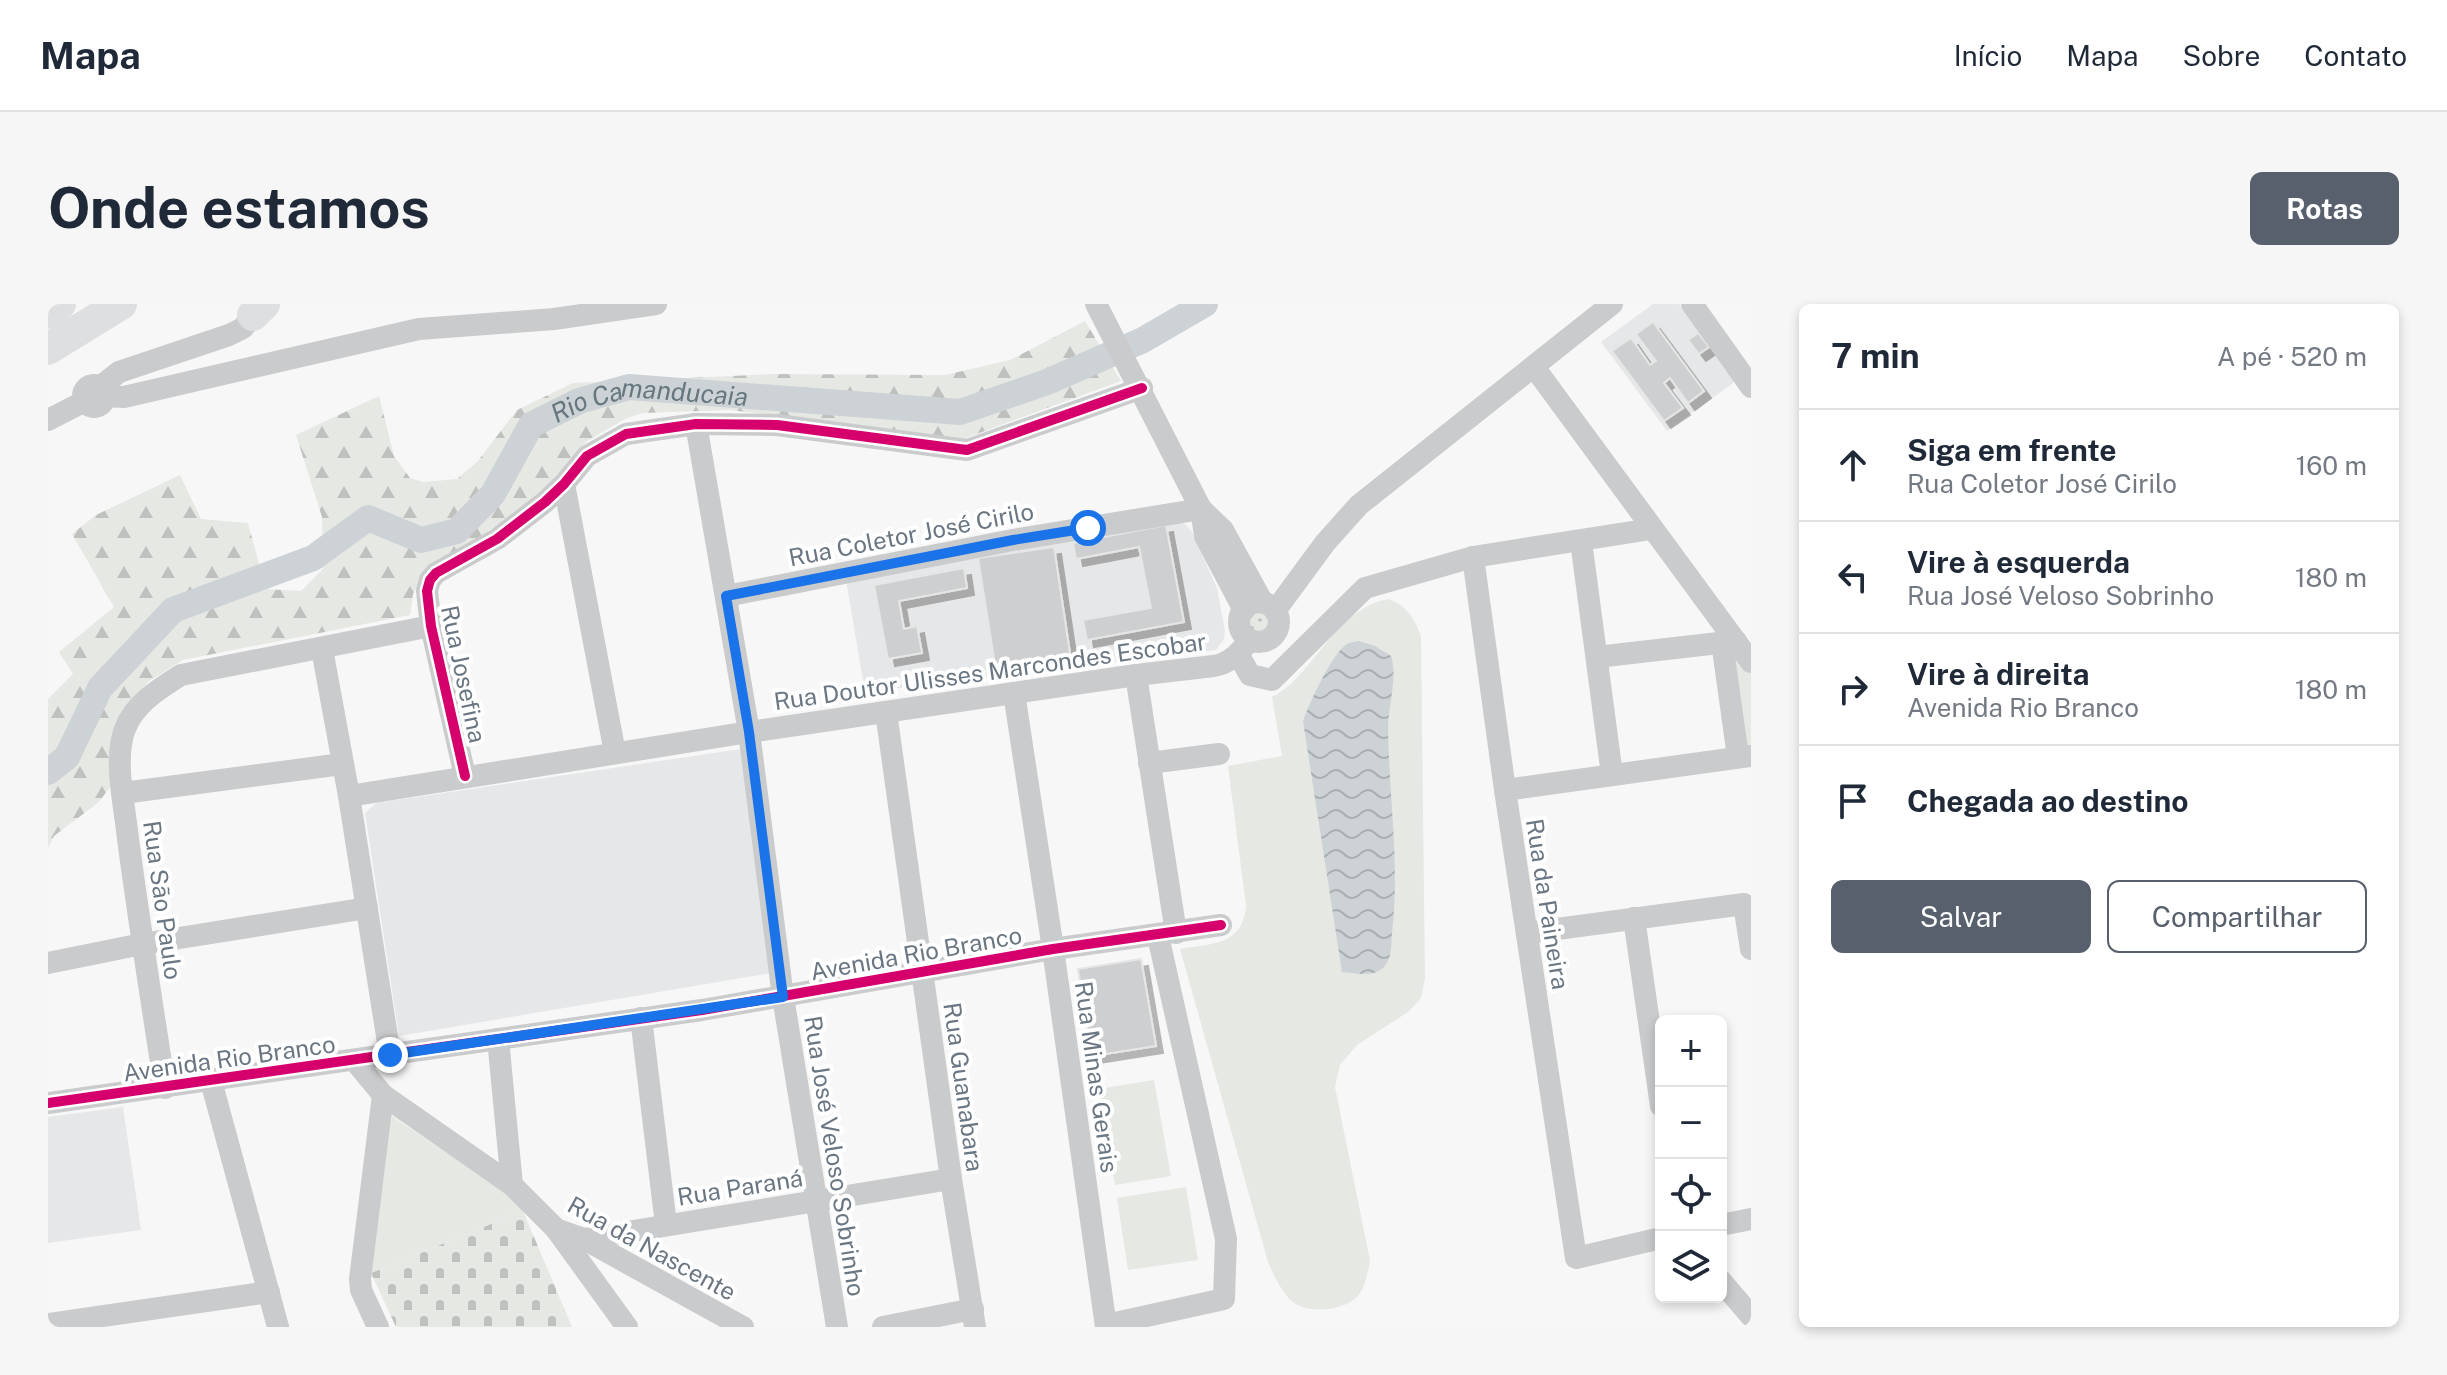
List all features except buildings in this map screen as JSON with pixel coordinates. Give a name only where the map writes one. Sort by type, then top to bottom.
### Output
[{"type":"highway","points":[[48,313],[60,304]]},
{"type":"highway","points":[[48,349],[121,304]]},
{"type":"street","points":[[97,395],[124,397],[419,329],[554,319],[656,304]]},
{"type":"street","points":[[1096,304],[1142,388],[1201,509],[1223,530],[1261,608]]},
{"type":"street","points":[[1612,304],[1359,505],[1261,608],[1239,625],[1245,636],[1250,675],[1272,680],[1365,588],[1473,557],[1651,529]]},
{"type":"street","points":[[1692,304],[1751,387]]},
{"type":"street","points":[[48,420],[97,395],[119,372],[243,328],[256,308]]},
{"type":"street","points":[[1534,367],[1729,642],[1751,662]]},
{"type":"street","points":[[615,753],[564,484],[587,456],[626,434],[696,424],[777,425],[967,450],[1142,388]]},
{"type":"street","name":"Rua José Veloso Sobrinho","points":[[696,424],[749,732],[783,997],[837,1327]]},
{"type":"street","name":"Rua Josefina","points":[[465,776],[431,626],[427,591],[430,580],[436,573],[497,539],[564,484]]},
{"type":"street","name":"Rua Coletor José Cirilo","points":[[726,596],[1013,540],[1201,509]]},
{"type":"street","points":[[1581,541],[1612,775]]},
{"type":"street","name":"Rua da Paineira","points":[[1473,557],[1576,1258],[1655,1239]]},
{"type":"street","name":"Rua Doutor Ulisses Marcondes Escobar","points":[[349,796],[749,732],[1224,664],[1244,647],[1263,642],[1274,635],[1279,623],[1261,608]]},
{"type":"street","points":[[390,1055],[322,649],[431,626]]},
{"type":"street","points":[[1597,657],[1729,642]]},
{"type":"street","points":[[1505,790],[1744,756],[1729,642]]},
{"type":"street","name":"Rua São Paulo","points":[[165,1088],[142,944],[120,744],[129,719],[155,691],[181,675],[322,649]]},
{"type":"street","points":[[1106,1326],[1224,1299],[1226,1239],[1167,934],[1149,763],[1136,675]]},
{"type":"street","name":"Rua Minas Gerais","points":[[1014,693],[1106,1326]]},
{"type":"street","name":"Rua Guanabara","points":[[886,712],[951,1179],[974,1318]]},
{"type":"street","points":[[1149,763],[1219,754]]},
{"type":"street","points":[[123,793],[342,764]]},
{"type":"street","points":[[1527,933],[1744,904],[1751,949]]},
{"type":"street","points":[[48,963],[142,944],[367,908]]},
{"type":"street","points":[[1634,918],[1658,1087]]},
{"type":"street","name":"Avenida Rio Branco","points":[[48,1103],[783,997],[1053,949],[1221,925]]},
{"type":"street","points":[[641,1018],[666,1225]]},
{"type":"street","points":[[498,1039],[512,1185]]},
{"type":"street","name":"Rua da Nascente","points":[[354,1060],[383,1095],[512,1185],[556,1229],[584,1239],[743,1327]]},
{"type":"street","points":[[211,1081],[278,1327]]},
{"type":"street","points":[[378,1327],[361,1290],[360,1279],[383,1095]]},
{"type":"street","name":"Rua Paraná","points":[[584,1239],[951,1179]]},
{"type":"street","points":[[1727,1224],[1751,1219]]},
{"type":"street","points":[[556,1229],[627,1327]]},
{"type":"street","points":[[1727,1288],[1751,1316]]},
{"type":"street","points":[[48,1324],[93,1323],[269,1292]]},
{"type":"street","points":[[883,1327],[974,1318]]},
{"type":"shaded area","points":[[1653,304],[1679,304],[1736,381],[1667,431],[1601,342]]},
{"type":"shaded area","points":[[1180,520],[1191,530],[1217,588],[1225,631],[1224,639],[1216,650],[865,692],[846,580]]},
{"type":"shaded area","points":[[741,749],[772,973],[399,1036],[365,813],[376,803]]},
{"type":"shaded area","points":[[123,1107],[141,1230],[48,1243],[48,1117]]},
{"type":"green space","points":[[1085,321],[1121,381],[963,439],[730,410],[643,413],[627,418],[587,441],[536,500],[431,568],[413,594],[410,615],[183,660],[149,681],[125,709],[112,733],[110,787],[99,802],[54,836],[48,848],[48,699],[73,674],[59,652],[114,607],[72,534],[96,515],[180,475],[201,519],[248,523],[266,589],[301,591],[323,569],[322,517],[296,435],[379,396],[394,456],[410,478],[423,482],[457,479],[477,462],[517,410],[573,383],[774,374],[945,375],[1010,360]]},
{"type":"green space","points":[[1389,599],[1410,614],[1421,637],[1425,979],[1421,998],[1408,1012],[1357,1045],[1340,1065],[1335,1087],[1370,1261],[1357,1297],[1336,1308],[1319,1310],[1296,1304],[1287,1296],[1268,1262],[1180,949],[1224,940],[1239,929],[1243,919],[1246,906],[1228,766],[1282,756],[1272,697],[1300,675],[1354,615],[1370,605]]},
{"type":"green space","points":[[1259,610],[1268,614],[1272,623],[1268,632],[1259,636],[1250,632],[1246,623],[1250,614]]},
{"type":"green space","points":[[1728,651],[1751,670],[1751,746],[1742,747]]},
{"type":"green space","points":[[1154,1080],[1171,1176],[1115,1185],[1098,1089]]},
{"type":"green space","points":[[392,1116],[505,1192],[523,1211],[371,1273]]},
{"type":"green space","points":[[1186,1187],[1198,1260],[1128,1270],[1117,1198]]},
{"type":"green space","points":[[523,1211],[572,1327],[396,1327],[371,1273]]},
{"type":"water","points":[[1359,641],[1391,656],[1393,665],[1388,729],[1395,882],[1391,948],[1389,960],[1383,968],[1367,974],[1342,972],[1303,721],[1335,657],[1347,644]]},
{"type":"waterway","name":"Rio Camanducaia","points":[[48,772],[67,757],[100,688],[173,610],[313,558],[368,518],[421,540],[457,531],[493,494],[531,425],[579,401],[629,387],[960,412],[1047,382],[1143,340],[1205,304]]},
{"type":"cycle path","points":[[465,776],[431,626],[427,591],[430,580],[436,573],[497,539],[545,502],[587,456],[626,434],[696,424],[777,425],[967,450],[1142,388]]},
{"type":"cycle path","points":[[48,1103],[702,1010],[1053,949],[1221,925]]},
{"type":"route","points":[[390,1055],[783,997],[749,732],[726,596],[1088,528]]}]
